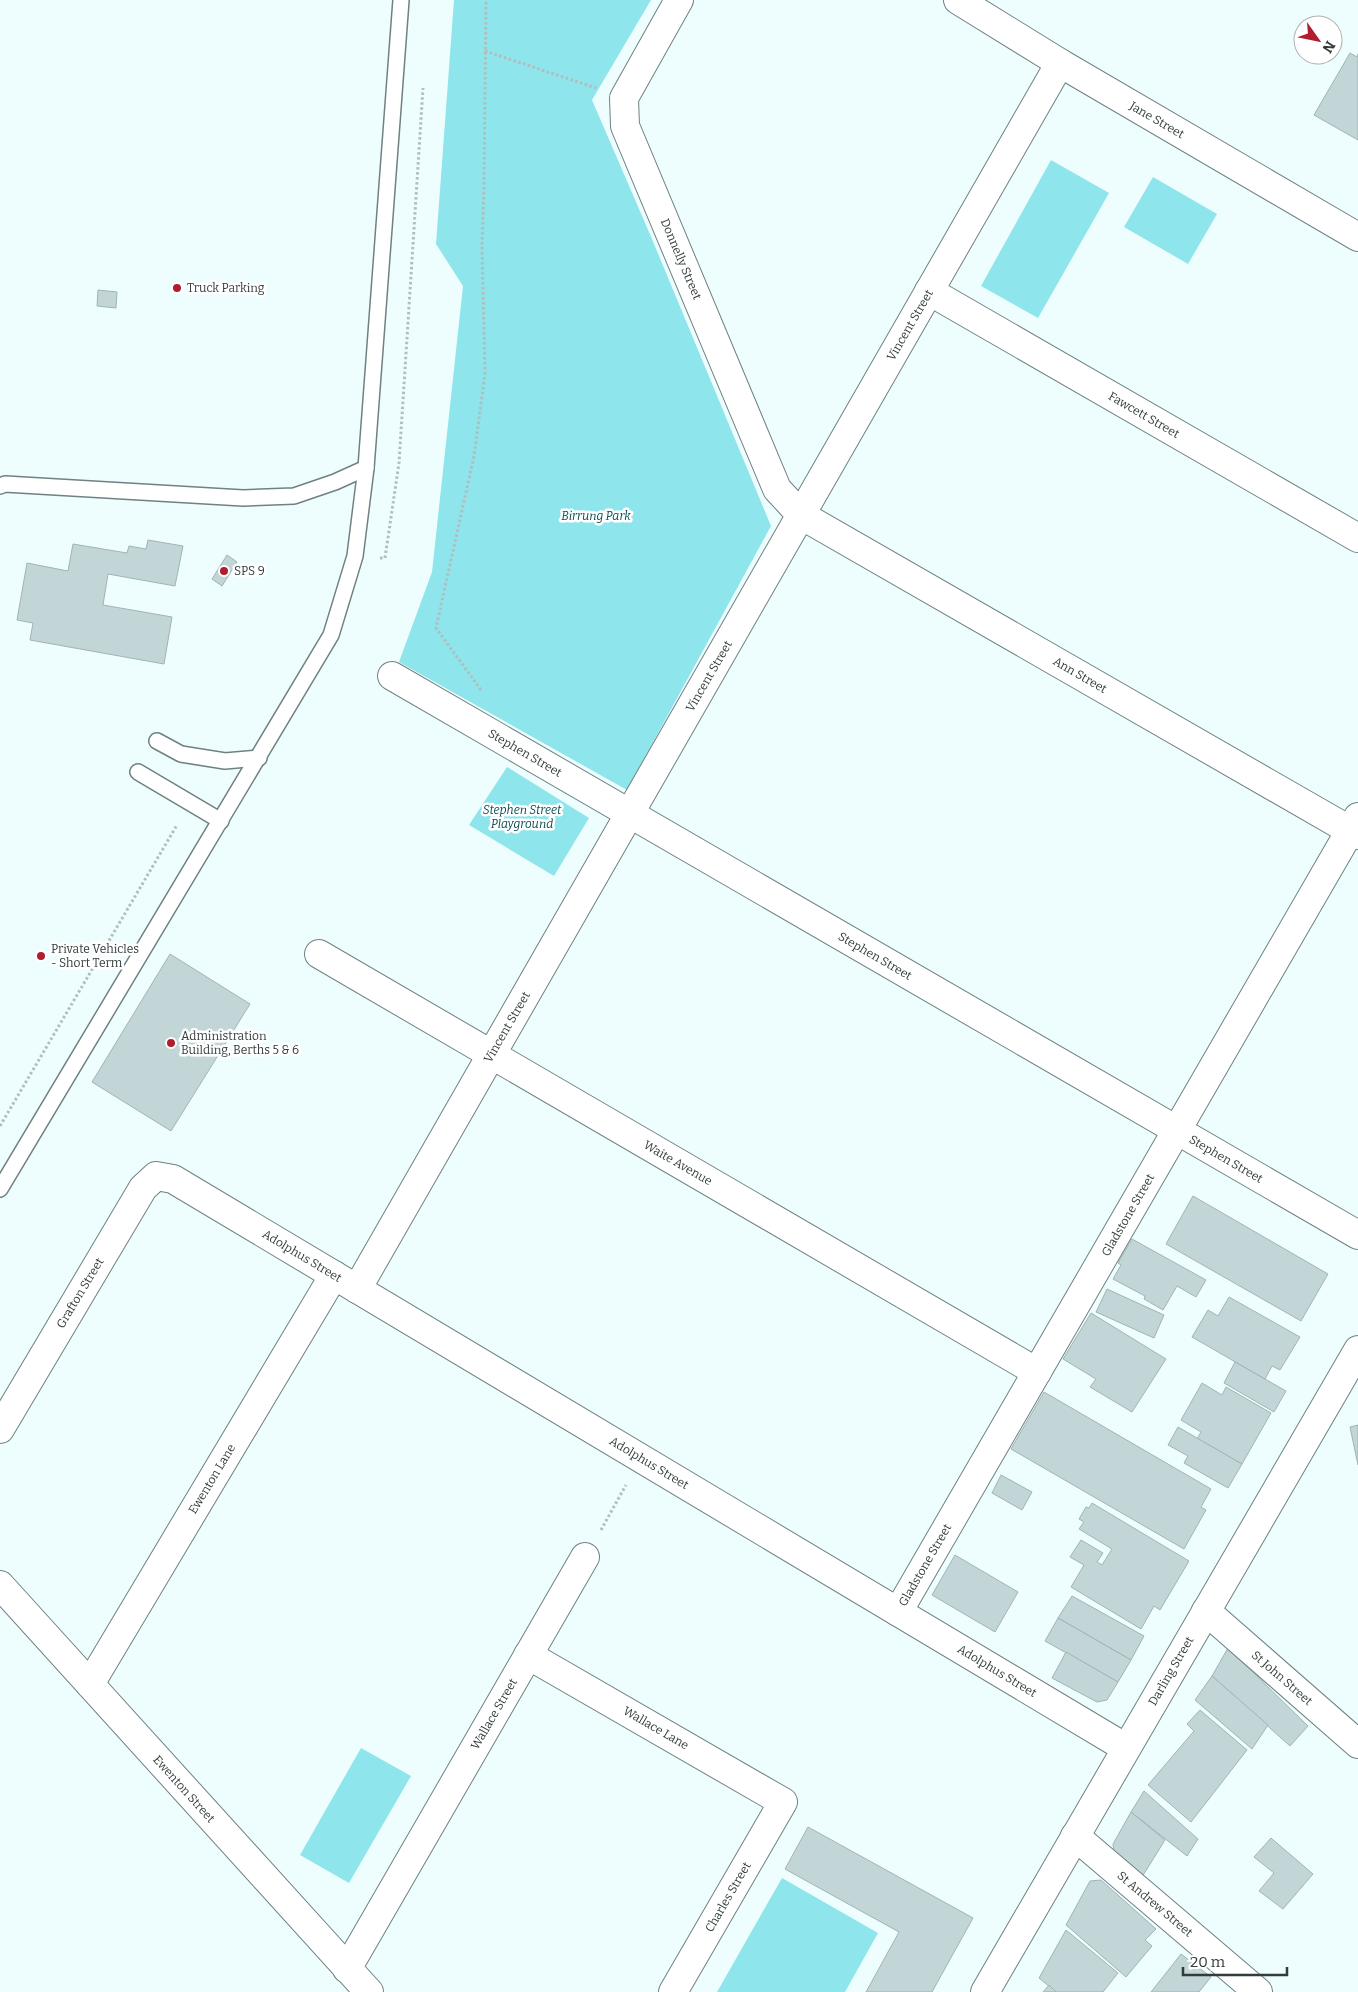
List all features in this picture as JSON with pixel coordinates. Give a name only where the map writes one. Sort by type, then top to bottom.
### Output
[{"type":"street","points":[[624,98],[679,0]]},
{"type":"street","name":"Jane Street","points":[[958,0],[1060,63],[1358,236]]},
{"type":"street","name":"Vincent Street","points":[[357,1289],[1060,63]]},
{"type":"street","name":"Donnelly Street","points":[[624,98],[625,126],[777,489],[801,515]]},
{"type":"street","name":"Fawcett Street","points":[[929,291],[1358,538]]},
{"type":"street","name":"Ann Street","points":[[801,515],[1355,828]]},
{"type":"street","name":"Stephen Street","points":[[392,676],[1358,1235]]},
{"type":"street","name":"Gladstone Street","points":[[898,1612],[1177,1130],[1355,828]]},
{"type":"street","name":"Waite Avenue","points":[[319,954],[1037,1372]]},
{"type":"street","name":"Grafton Street","points":[[0,1429],[143,1188],[156,1176],[173,1179]]},
{"type":"street","name":"Adolphus Street","points":[[173,1179],[1126,1748]]},
{"type":"street","name":"Ewenton Lane","points":[[90,1684],[334,1275]]},
{"type":"street","name":"Darling Street","points":[[985,1992],[1358,1350]]},
{"type":"street","name":"Wallace Street","points":[[347,1969],[585,1557]]},
{"type":"street","name":"Ewenton Street","points":[[0,1585],[369,1992]]},
{"type":"street","name":"St John Street","points":[[1206,1611],[1358,1744]]},
{"type":"street","name":"Wallace Lane","points":[[528,1655],[783,1802]]},
{"type":"street","name":"Charles Street","points":[[673,1992],[783,1802]]},
{"type":"street","name":"St Andrew Street","points":[[1075,1836],[1258,1992]]},
{"type":"lane","points":[[0,1189],[331,635],[356,556],[366,468],[401,0]]},
{"type":"lane","points":[[0,486],[5,484],[252,498],[294,496],[335,482],[366,468]]},
{"type":"lane","points":[[157,741],[190,756],[225,761],[259,758]]},
{"type":"lane","points":[[138,772],[221,821]]},
{"type":"path","points":[[482,692],[436,628],[474,456],[485,374],[482,247],[486,0]]},
{"type":"path","points":[[485,51],[624,98]]},
{"type":"path","points":[[356,556],[385,558],[399,463],[423,79]]},
{"type":"path","points":[[0,1126],[190,803]]},
{"type":"path","points":[[585,1557],[642,1459]]},
{"type":"green space","name":"Birrung Park","points":[[454,0],[651,0],[592,100],[771,526],[627,790],[399,662],[432,572],[463,286],[436,244]]},
{"type":"green space","points":[[1051,160],[1109,193],[1038,318],[981,286]]},
{"type":"green space","points":[[1153,177],[1217,214],[1188,264],[1124,227]]},
{"type":"green space","name":"Stephen Street Playground","points":[[507,767],[589,818],[554,876],[469,825]]},
{"type":"green space","points":[[361,1748],[411,1776],[349,1883],[300,1855]]},
{"type":"green space","points":[[782,1878],[878,1933],[845,1992],[717,1992]]},
{"type":"building","points":[[1350,53],[1357,57],[1358,54],[1358,140],[1314,115]]},
{"type":"building","points":[[98,290],[117,292],[116,308],[97,306]]},
{"type":"building","points":[[148,540],[183,546],[175,586],[108,574],[103,605],[172,617],[164,664],[30,640],[33,623],[17,620],[27,563],[68,571],[73,544],[127,553],[129,546],[146,549]]},
{"type":"building","name":"SPS 9","points":[[227,555],[237,562],[222,586],[212,579]]},
{"type":"building","name":"Administration Building, Berths 5 & 6","points":[[170,954],[250,1004],[171,1131],[92,1082]]},
{"type":"building","points":[[1193,1196],[1328,1274],[1301,1321],[1166,1244]]},
{"type":"building","points":[[1132,1239],[1206,1280],[1196,1297],[1177,1286],[1163,1310],[1144,1299],[1145,1296],[1113,1279],[1121,1265],[1118,1263]]},
{"type":"building","points":[[1107,1289],[1164,1315],[1154,1338],[1096,1312]]},
{"type":"building","points":[[1229,1297],[1300,1337],[1280,1370],[1272,1366],[1265,1379],[1192,1337],[1208,1310],[1218,1316]]},
{"type":"building","points":[[1091,1313],[1166,1359],[1132,1412],[1090,1387],[1096,1379],[1063,1359]]},
{"type":"building","points":[[1235,1362],[1286,1391],[1274,1412],[1224,1383]]},
{"type":"building","points":[[1202,1383],[1222,1395],[1226,1387],[1271,1413],[1242,1464],[1197,1439],[1201,1432],[1181,1420]]},
{"type":"building","points":[[1044,1392],[1211,1489],[1201,1507],[1206,1510],[1184,1549],[1011,1449]]},
{"type":"building","points":[[1358,1425],[1358,1465],[1350,1427]]},
{"type":"building","points":[[1178,1427],[1242,1464],[1228,1488],[1184,1463],[1188,1456],[1168,1445]]},
{"type":"building","points":[[1001,1475],[1032,1492],[1022,1510],[992,1493]]},
{"type":"building","points":[[1092,1503],[1189,1561],[1160,1610],[1154,1606],[1141,1629],[1071,1587],[1084,1565],[1070,1557],[1081,1540],[1103,1553],[1097,1562],[1102,1565],[1112,1549],[1079,1529],[1084,1522],[1079,1519],[1086,1507],[1089,1508]]},
{"type":"building","points":[[955,1555],[1018,1592],[995,1632],[932,1595]]},
{"type":"building","points":[[1072,1596],[1144,1636],[1131,1660],[1058,1618]]},
{"type":"building","points":[[1058,1618],[1131,1660],[1118,1682],[1045,1641]]},
{"type":"building","points":[[1228,1648],[1308,1726],[1290,1746],[1212,1676]]},
{"type":"building","points":[[1066,1652],[1118,1682],[1107,1700],[1097,1702],[1052,1678]]},
{"type":"building","points":[[1212,1676],[1268,1725],[1252,1749],[1195,1700]]},
{"type":"building","points":[[1200,1710],[1247,1750],[1191,1822],[1148,1785],[1194,1731],[1187,1724]]},
{"type":"building","points":[[1144,1791],[1198,1839],[1187,1856],[1131,1812]]},
{"type":"building","points":[[1131,1812],[1165,1840],[1142,1877],[1114,1852],[1113,1844]]},
{"type":"building","points":[[808,1827],[973,1918],[932,1992],[866,1992],[899,1932],[785,1869]]},
{"type":"building","points":[[1271,1838],[1313,1874],[1283,1909],[1259,1891],[1274,1873],[1254,1857]]},
{"type":"building","points":[[1101,1880],[1156,1929],[1145,1940],[1152,1946],[1126,1977],[1066,1925],[1090,1881]]},
{"type":"building","points":[[1066,1930],[1118,1973],[1103,1992],[1056,1992],[1039,1978]]},
{"type":"building","points":[[1181,1954],[1211,1977],[1199,1992],[1151,1992]]},
{"type":"building","points":[[1049,1985],[1056,1992],[1043,1992]]},
{"type":"place","name":"Truck Parking","points":[[177,288]]},
{"type":"place","name":"SPS 9","points":[[224,571]]},
{"type":"place","name":"Private Vehicles - Short Term","points":[[41,956]]},
{"type":"place","name":"Administration Building, Berths 5 & 6","points":[[171,1043]]}]
